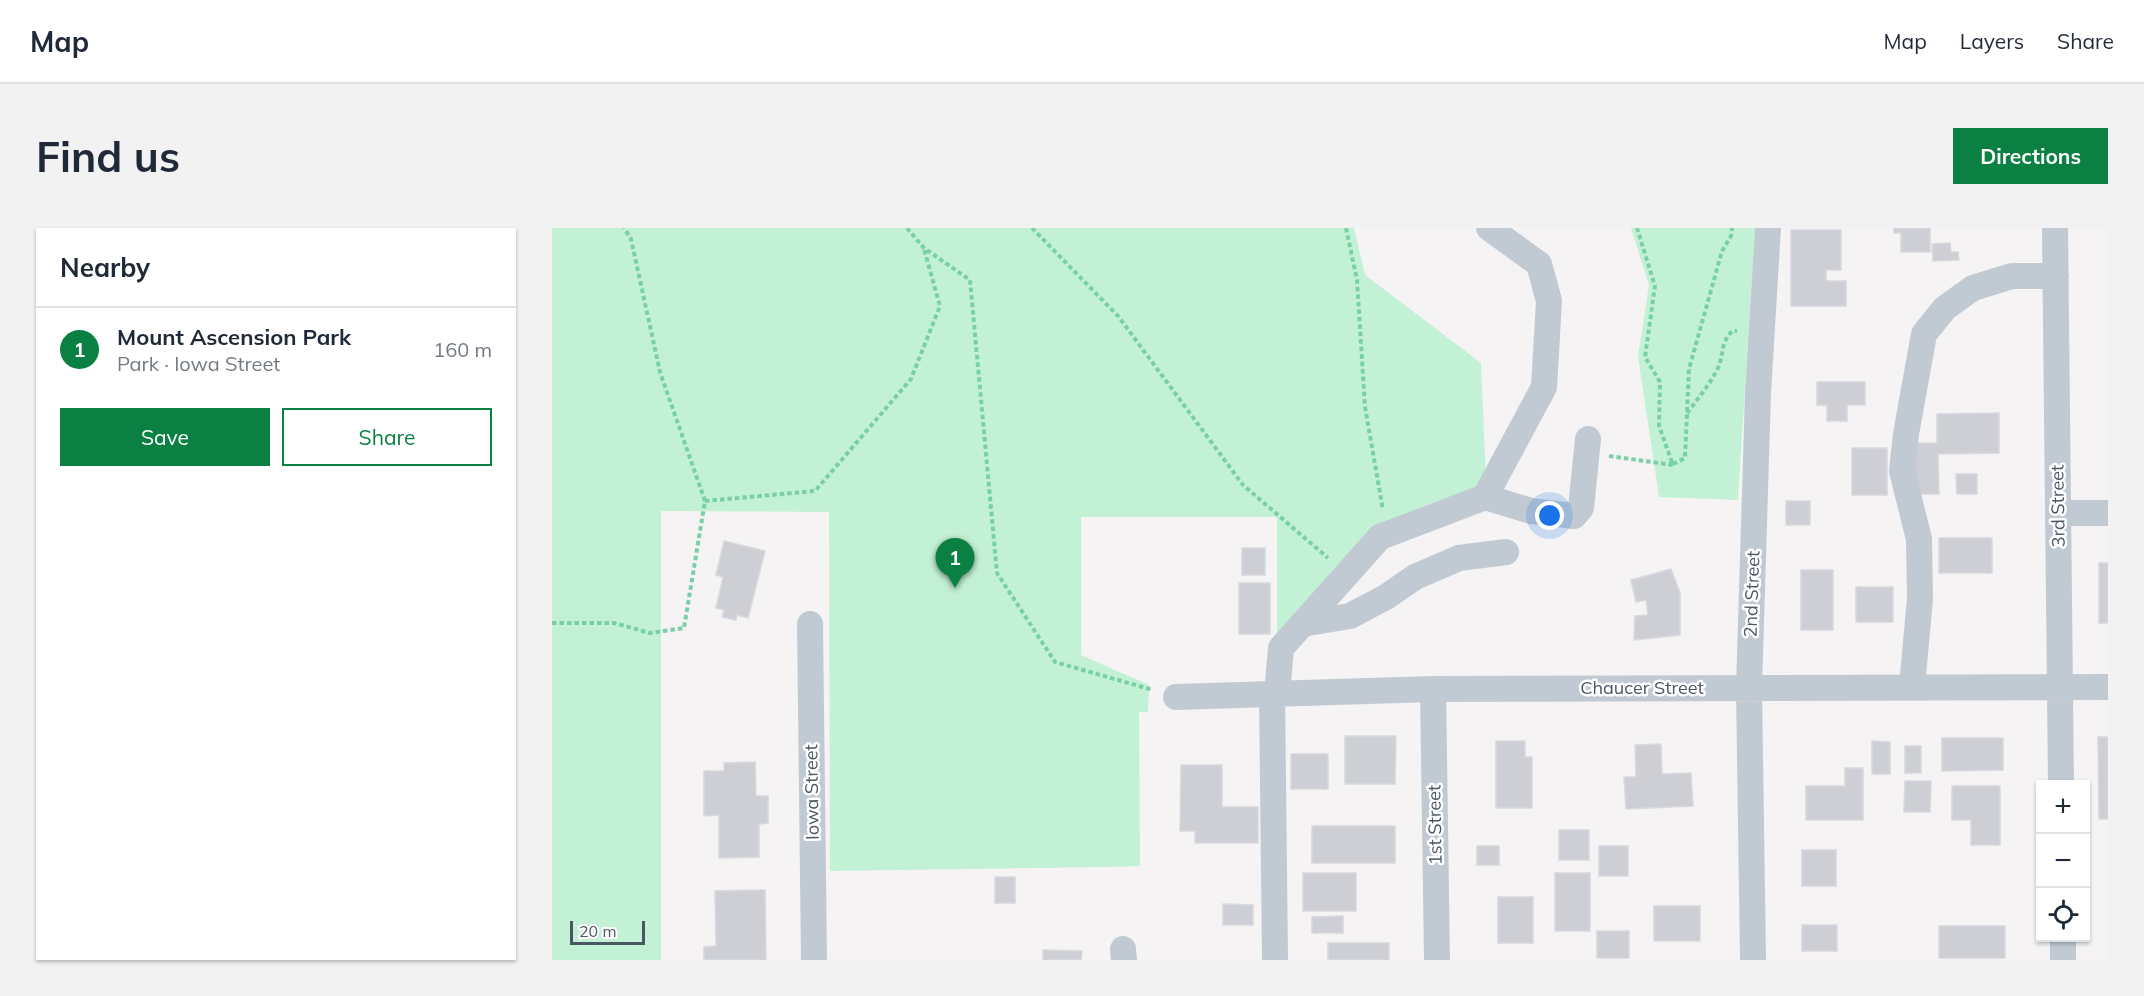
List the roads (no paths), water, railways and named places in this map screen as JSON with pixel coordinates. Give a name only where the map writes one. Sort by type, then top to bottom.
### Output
[{"type":"street","points":[[1485,497],[1544,387],[1549,301],[1539,264],[1489,228]]},
{"type":"street","name":"2nd Street","points":[[1753,960],[1749,688],[1758,393],[1768,228]]},
{"type":"street","name":"3rd Street","points":[[2055,228],[2061,780]]},
{"type":"street","points":[[1912,686],[1920,599],[1919,539],[1902,471],[1906,434],[1924,334],[1945,308],[1973,288],[2012,276],[2056,276]]},
{"type":"street","points":[[1275,960],[1275,693],[1281,648],[1380,537],[1485,497],[1531,511],[1574,516],[1581,508],[1587,446]]},
{"type":"street","points":[[2058,513],[2108,513]]},
{"type":"street","points":[[1302,624],[1350,616],[1386,597],[1415,577],[1459,558],[1506,552]]},
{"type":"street","name":"Iowa Street","points":[[810,624],[814,960]]},
{"type":"street","name":"Chaucer Street","points":[[1176,697],[1433,689],[2108,687]]},
{"type":"street","name":"1st Street","points":[[1433,689],[1437,960]]},
{"type":"street","points":[[2063,942],[2063,960]]},
{"type":"place","name":"Mount Ascension Park","points":[[955,588]]}]
